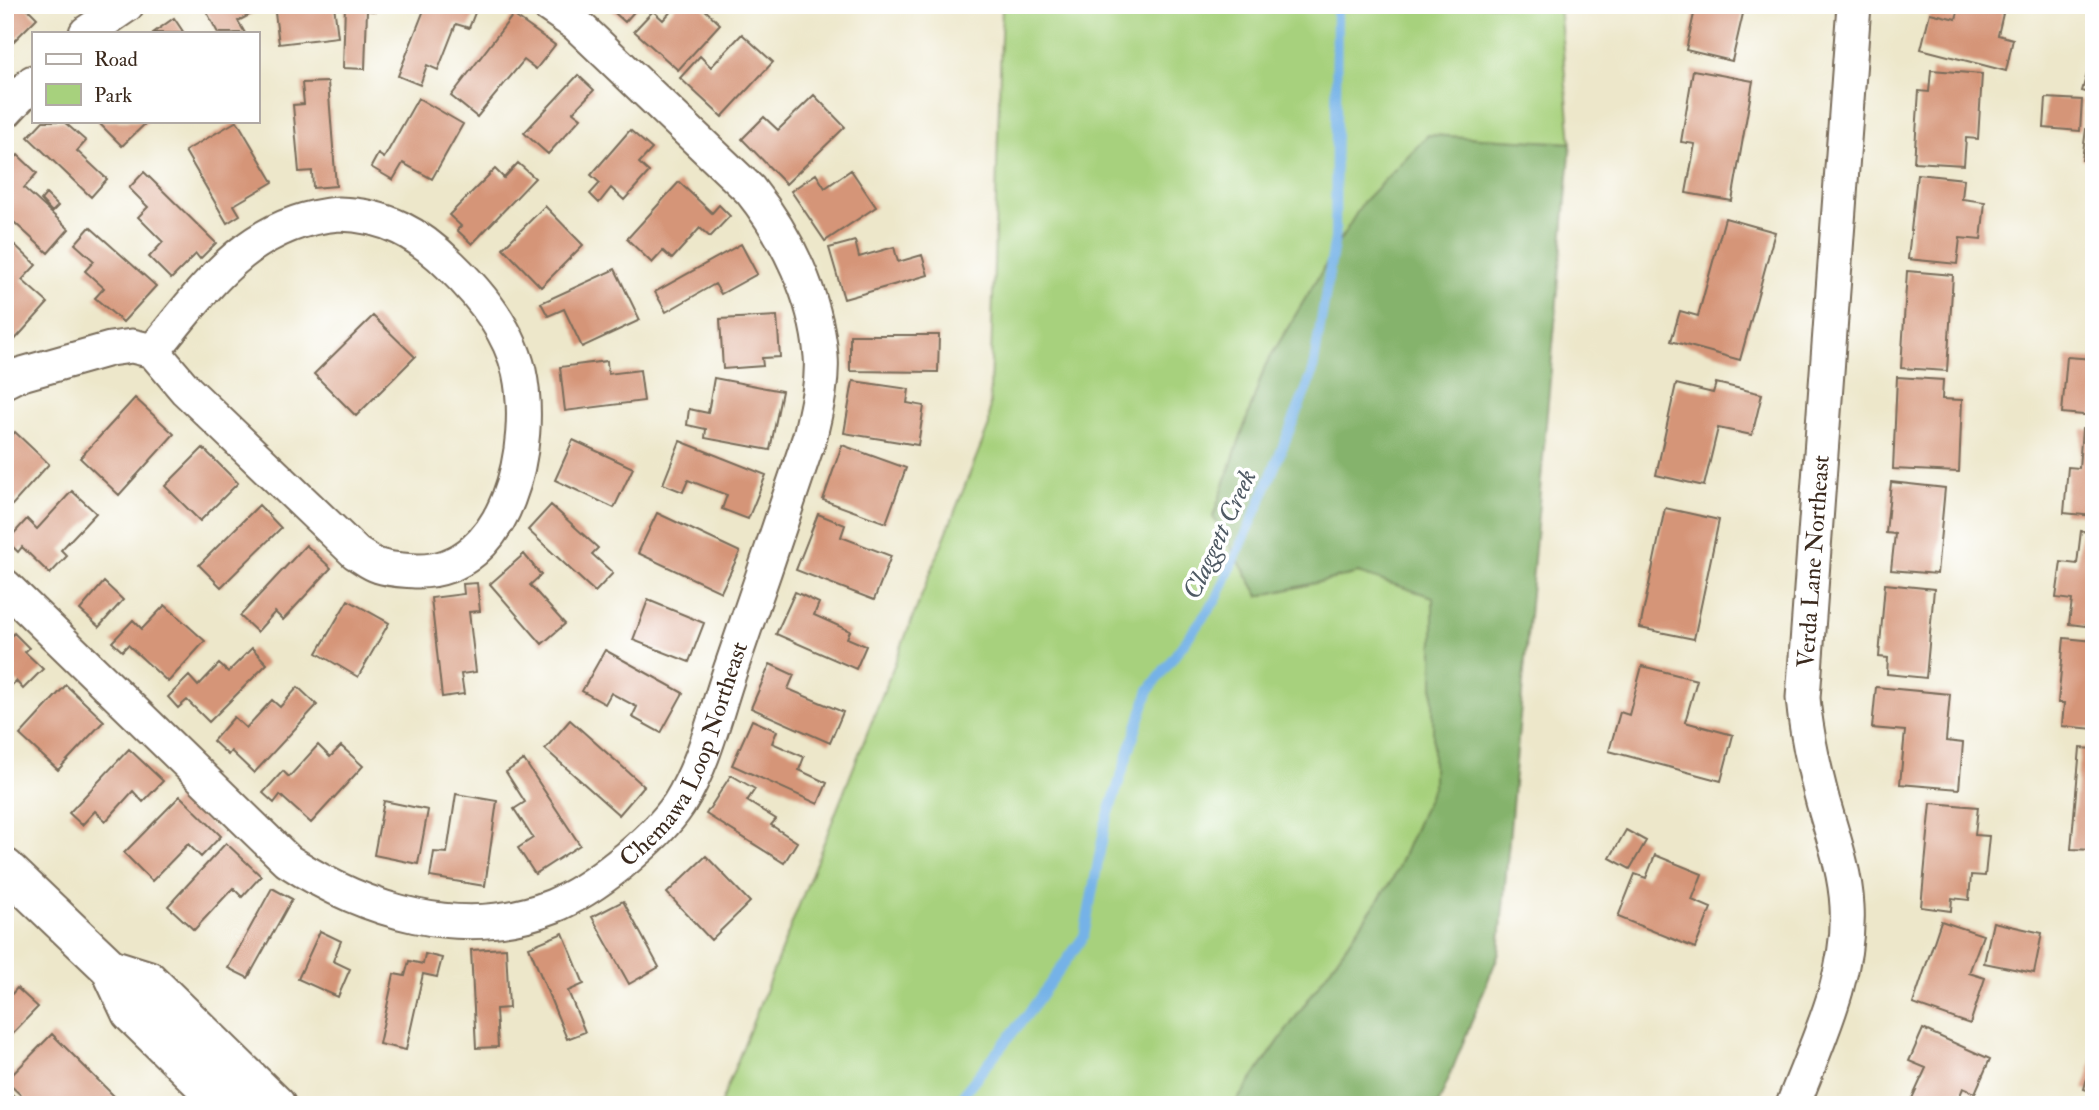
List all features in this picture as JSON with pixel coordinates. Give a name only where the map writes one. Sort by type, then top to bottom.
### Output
[{"type":"main road","points":[[5,868],[110,968],[148,980],[246,1099]]},
{"type":"street","points":[[87,32],[127,5]]},
{"type":"street","name":"Chemawa Loop Northeast","points":[[5,586],[288,861],[322,883],[383,909],[442,921],[483,921],[520,916],[553,906],[578,893],[607,874],[656,832],[678,805],[704,749],[810,436],[819,395],[821,357],[814,315],[803,284],[785,242],[750,190],[577,25],[548,5]]},
{"type":"street","name":"Verda Lane Northeast","points":[[1793,1105],[1829,1009],[1844,960],[1846,930],[1847,907],[1843,873],[1812,757],[1803,698],[1854,5]]},
{"type":"street","points":[[5,111],[32,83]]},
{"type":"street","points":[[5,381],[110,349],[132,346],[153,351],[186,390],[346,544],[378,566],[428,571],[453,563],[476,548],[495,527],[510,496],[517,472],[522,435],[522,404],[519,371],[508,342],[490,310],[462,276],[416,237],[386,221],[363,215],[313,216],[288,224],[262,237],[231,261],[153,351]]},
{"type":"green space","points":[[1002,5],[1559,5],[1571,143],[1428,135],[1259,596],[1358,573],[1433,596],[1434,787],[1393,879],[1234,1105],[720,1105],[989,425]]},
{"type":"green space","points":[[1428,135],[1571,143],[1499,953],[1438,1105],[1234,1105],[1393,879],[1433,787],[1433,597],[1358,573],[1259,596],[1213,517],[1265,366],[1363,202]]},
{"type":"building","points":[[5,5],[24,5],[37,18],[6,49],[12,54],[5,61]]},
{"type":"building","points":[[203,5],[261,5],[263,8],[238,21],[244,32],[217,32]]},
{"type":"building","points":[[274,5],[334,5],[338,37],[279,44]]},
{"type":"building","points":[[345,5],[375,5],[375,11],[367,10],[365,69],[343,68]]},
{"type":"building","points":[[426,5],[478,5],[469,28],[456,24],[438,70],[427,65],[420,85],[398,76]]},
{"type":"building","points":[[606,5],[640,5],[625,22]]},
{"type":"building","points":[[677,5],[700,5],[720,24],[678,70],[634,31],[653,11],[663,20]]},
{"type":"building","points":[[1696,5],[1745,5],[1732,61],[1686,50]]},
{"type":"building","points":[[1960,5],[2005,5],[1998,35],[2013,39],[2006,71],[1921,49],[1930,13],[1956,19]]},
{"type":"building","points":[[513,15],[555,45],[536,69],[524,60],[477,117],[451,96]]},
{"type":"building","points":[[174,18],[183,32],[154,32]]},
{"type":"building","points":[[742,34],[773,62],[722,117],[680,78],[700,56],[711,67]]},
{"type":"building","points":[[2094,50],[2094,94],[2082,91]]},
{"type":"building","points":[[1693,70],[1753,81],[1732,201],[1686,193],[1695,144],[1681,142]]},
{"type":"building","points":[[1931,70],[1982,74],[1978,139],[1966,138],[1964,165],[1914,162],[1919,91],[1929,92]]},
{"type":"building","points":[[578,75],[594,90],[573,112],[581,118],[548,154],[524,133]]},
{"type":"building","points":[[328,82],[336,186],[313,188],[312,171],[299,172],[293,105],[304,104],[302,83]]},
{"type":"building","points":[[814,95],[845,127],[786,184],[742,139],[764,117],[778,130]]},
{"type":"building","points":[[418,98],[463,124],[432,179],[403,163],[393,180],[371,167],[378,154],[384,158]]},
{"type":"building","points":[[2046,98],[2082,100],[2080,131],[2044,128]]},
{"type":"building","points":[[42,122],[64,122],[86,141],[77,151],[107,179],[91,197],[28,137]]},
{"type":"building","points":[[98,122],[147,122],[122,146]]},
{"type":"building","points":[[238,122],[273,182],[234,205],[240,215],[227,223],[185,151]]},
{"type":"building","points":[[2086,129],[2094,130],[2094,161],[2082,160]]},
{"type":"building","points":[[630,130],[652,149],[639,163],[649,172],[624,200],[611,188],[599,203],[590,194],[600,183],[591,175]]},
{"type":"building","points":[[18,155],[37,173],[24,188],[69,229],[48,253],[5,214],[5,175],[11,169],[8,166]]},
{"type":"building","points":[[518,163],[535,178],[472,244],[457,230],[461,226],[449,215],[495,169],[504,178]]},
{"type":"building","points":[[851,170],[876,207],[825,241],[791,191],[816,174],[825,188]]},
{"type":"building","points":[[144,172],[216,243],[200,259],[196,254],[171,279],[149,257],[163,242],[138,217],[148,207],[129,188]]},
{"type":"building","points":[[1917,174],[1964,179],[1962,199],[1985,202],[1981,240],[1960,238],[1957,264],[1908,259]]},
{"type":"building","points":[[679,182],[712,213],[719,205],[730,216],[710,237],[700,228],[672,259],[663,251],[652,263],[627,239]]},
{"type":"building","points":[[46,194],[58,206],[52,212],[41,200]]},
{"type":"building","points":[[545,206],[583,245],[541,287],[503,248]]},
{"type":"building","points":[[1725,218],[1775,232],[1740,360],[1671,341],[1680,311],[1698,316]]},
{"type":"building","points":[[90,227],[156,286],[123,322],[95,298],[104,288],[85,271],[94,261],[75,244]]},
{"type":"building","points":[[855,241],[859,257],[894,247],[898,262],[922,255],[928,275],[844,299],[829,248]]},
{"type":"building","points":[[741,244],[757,274],[721,294],[715,284],[666,312],[655,292]]},
{"type":"building","points":[[15,245],[36,265],[22,280],[48,303],[11,344],[5,339],[5,255]]},
{"type":"building","points":[[615,269],[640,320],[582,347],[564,309],[548,316],[541,303]]},
{"type":"building","points":[[1907,271],[1953,275],[1947,371],[1901,368]]},
{"type":"building","points":[[373,316],[415,357],[356,416],[314,374]]},
{"type":"building","points":[[777,316],[780,357],[762,358],[763,366],[723,369],[720,319]]},
{"type":"building","points":[[850,335],[939,335],[938,372],[850,371]]},
{"type":"building","points":[[2067,357],[2094,359],[2094,416],[2062,413]]},
{"type":"building","points":[[607,361],[608,374],[640,370],[644,401],[565,411],[560,367]]},
{"type":"building","points":[[1897,377],[1943,380],[1942,399],[1962,400],[1959,472],[1893,469]]},
{"type":"building","points":[[714,378],[782,391],[770,450],[705,438],[706,429],[687,425],[689,409],[708,413]]},
{"type":"building","points":[[853,381],[909,389],[907,403],[924,406],[918,445],[844,433]]},
{"type":"building","points":[[1716,383],[1762,394],[1752,435],[1718,428],[1704,486],[1656,475],[1676,384],[1713,393]]},
{"type":"building","points":[[135,398],[174,434],[119,495],[80,458]]},
{"type":"building","points":[[2082,429],[2094,430],[2094,516],[2064,513],[2068,467],[2079,468]]},
{"type":"building","points":[[15,432],[49,464],[5,513],[5,443]]},
{"type":"building","points":[[573,440],[633,468],[614,508],[555,480]]},
{"type":"building","points":[[680,441],[766,475],[748,519],[722,509],[727,495],[688,480],[683,492],[663,484]]},
{"type":"building","points":[[842,445],[906,468],[886,523],[823,500]]},
{"type":"building","points":[[203,448],[238,483],[200,521],[165,486]]},
{"type":"building","points":[[1891,482],[1945,488],[1937,574],[1891,570],[1895,534],[1886,533]]},
{"type":"building","points":[[72,491],[96,513],[61,550],[67,556],[50,574],[22,547],[18,552],[7,541],[27,519],[37,529]]},
{"type":"building","points":[[259,505],[281,528],[221,587],[199,565]]},
{"type":"building","points":[[551,505],[598,548],[592,554],[613,573],[595,592],[528,530]]},
{"type":"building","points":[[1665,508],[1719,520],[1694,639],[1640,628]]},
{"type":"building","points":[[657,513],[740,552],[721,592],[638,553]]},
{"type":"building","points":[[818,514],[845,525],[841,537],[891,556],[874,600],[796,570]]},
{"type":"building","points":[[2081,531],[2094,533],[2094,627],[2069,624],[2072,600],[2056,598],[2061,562],[2077,564]]},
{"type":"building","points":[[306,545],[331,568],[283,620],[275,612],[257,632],[240,616]]},
{"type":"building","points":[[524,554],[541,575],[530,585],[565,624],[542,644],[490,584]]},
{"type":"building","points":[[104,582],[123,600],[99,627],[80,610]]},
{"type":"building","points":[[477,583],[480,611],[469,612],[476,672],[461,674],[464,694],[442,697],[431,598],[464,594],[463,584]]},
{"type":"building","points":[[1885,584],[1934,589],[1926,678],[1887,674],[1888,658],[1879,657]]},
{"type":"building","points":[[795,592],[819,603],[814,615],[850,631],[847,638],[866,646],[856,669],[776,634]]},
{"type":"building","points":[[348,600],[389,623],[358,677],[317,653]]},
{"type":"building","points":[[648,600],[704,623],[689,662],[633,640]]},
{"type":"building","points":[[165,605],[205,641],[168,682],[128,645],[122,651],[112,642],[133,620],[142,629]]},
{"type":"building","points":[[14,633],[29,648],[25,652],[43,669],[23,689],[16,681],[5,692],[5,642]]},
{"type":"building","points":[[2064,638],[2094,641],[2094,729],[2062,726],[2064,703],[2058,703]]},
{"type":"building","points":[[252,648],[267,664],[209,722],[187,700],[178,708],[168,697],[189,676],[198,686],[219,664],[228,672]]},
{"type":"building","points":[[605,650],[683,693],[661,733],[632,717],[637,707],[611,693],[605,704],[582,691]]},
{"type":"building","points":[[770,664],[794,675],[788,689],[843,712],[830,743],[751,708]]},
{"type":"building","points":[[1642,666],[1697,680],[1685,722],[1733,735],[1721,781],[1609,751],[1620,712],[1629,715]]},
{"type":"building","points":[[66,685],[104,721],[58,770],[20,735]]},
{"type":"building","points":[[298,687],[317,705],[254,773],[231,751],[228,755],[213,741],[234,717],[246,728],[272,700],[280,707]]},
{"type":"building","points":[[1876,687],[1950,694],[1946,741],[1963,743],[1959,789],[1900,784],[1905,731],[1872,728]]},
{"type":"building","points":[[570,720],[644,786],[619,815],[545,749]]},
{"type":"building","points":[[752,720],[777,731],[772,743],[804,757],[799,770],[827,783],[818,804],[732,765]]},
{"type":"building","points":[[318,745],[330,757],[341,746],[363,766],[311,823],[280,795],[274,803],[263,793],[283,771],[289,777]]},
{"type":"building","points":[[2080,748],[2094,749],[2094,850],[2071,849]]},
{"type":"building","points":[[129,749],[163,781],[143,802],[133,791],[106,821],[95,811],[82,825],[69,813]]},
{"type":"building","points":[[524,760],[580,845],[535,874],[518,848],[533,838],[514,809],[525,802],[506,772]]},
{"type":"building","points":[[731,775],[755,789],[747,801],[776,819],[771,825],[797,842],[784,863],[706,814]]},
{"type":"building","points":[[456,794],[497,801],[485,886],[430,877],[434,852],[447,853]]},
{"type":"building","points":[[180,796],[221,836],[201,857],[188,844],[152,881],[124,853]]},
{"type":"building","points":[[384,801],[428,810],[418,864],[374,855]]},
{"type":"building","points":[[1931,803],[1978,807],[1975,835],[1989,836],[1985,876],[1971,875],[1969,900],[1952,898],[1951,911],[1921,907]]},
{"type":"building","points":[[1626,830],[1646,841],[1630,869],[1610,858]]},
{"type":"building","points":[[226,843],[261,876],[242,897],[233,888],[194,930],[168,906]]},
{"type":"building","points":[[1655,855],[1702,874],[1692,900],[1711,908],[1695,948],[1618,917],[1635,874],[1646,878]]},
{"type":"building","points":[[706,856],[750,902],[711,940],[667,893]]},
{"type":"building","points":[[272,888],[292,899],[248,978],[228,968]]},
{"type":"building","points":[[623,901],[659,967],[629,984],[592,917]]},
{"type":"building","points":[[1941,921],[1983,935],[1969,973],[1985,978],[1970,1024],[1913,1004]]},
{"type":"building","points":[[1993,922],[2042,933],[2034,973],[1984,963]]},
{"type":"building","points":[[320,931],[341,941],[333,961],[350,969],[338,997],[298,979]]},
{"type":"building","points":[[563,933],[584,984],[568,991],[585,1032],[567,1039],[529,947]]},
{"type":"building","points":[[506,948],[509,1008],[496,1009],[498,1047],[476,1048],[471,950]]},
{"type":"building","points":[[425,954],[442,958],[437,977],[423,974],[406,1050],[379,1044],[394,974],[405,976],[409,961],[423,964]]},
{"type":"building","points":[[17,988],[38,1007],[7,1039],[5,991],[10,996]]},
{"type":"building","points":[[1923,1029],[1990,1059],[1975,1093],[1963,1088],[1956,1105],[1909,1105],[1926,1068],[1909,1061]]},
{"type":"building","points":[[52,1034],[123,1105],[31,1105],[6,1081]]},
{"type":"building","points":[[2094,1056],[2094,1092],[2084,1089]]},
{"type":"building","points":[[5,1088],[24,1105],[5,1105]]},
{"type":"waterway","name":"Claggett Creek","points":[[958,1105],[964,1093],[1030,1011],[1084,936],[1105,825],[1149,690],[1216,600],[1259,505],[1312,375],[1335,238],[1337,5]]}]
